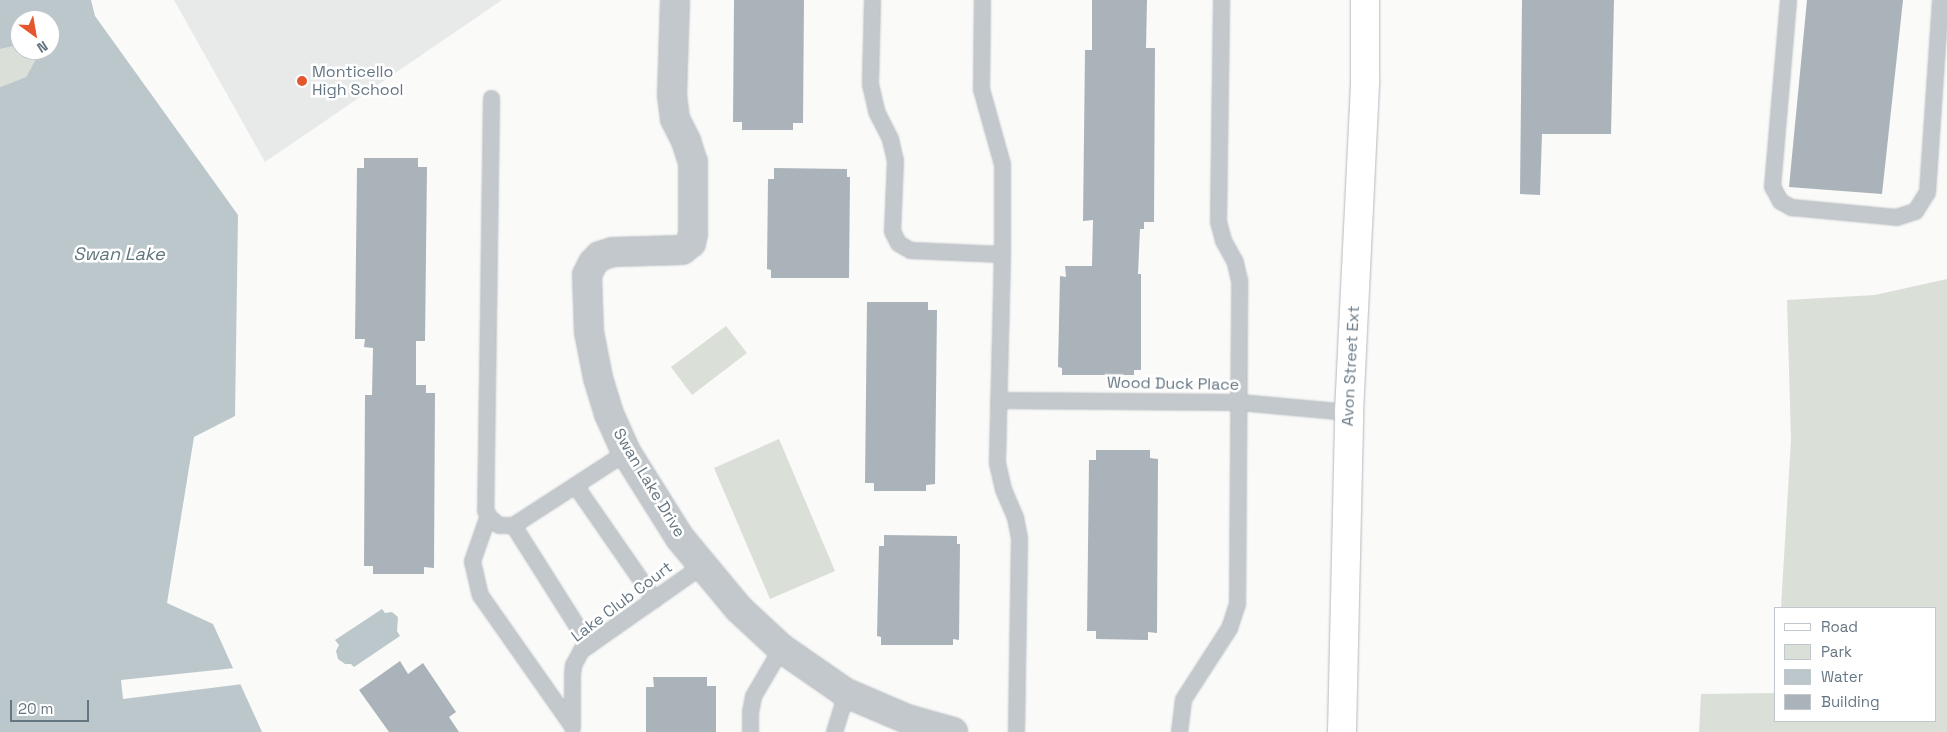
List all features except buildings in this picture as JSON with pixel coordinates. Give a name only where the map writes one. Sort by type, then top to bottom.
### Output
[{"type":"main road","name":"Avon Street Ext","points":[[1342,732],[1348,412],[1365,79],[1364,0]]},
{"type":"street","name":"Swan Lake Drive","points":[[675,0],[672,95],[675,119],[686,141],[693,162],[693,234],[690,244],[682,250],[613,252],[600,256],[592,262],[587,275],[590,332],[598,378],[609,414],[626,452],[680,538],[701,566],[739,609],[781,648],[846,693],[907,719],[953,732]]},
{"type":"lane","points":[[872,0],[870,84],[876,111],[890,139],[895,160],[892,231],[898,243],[910,250],[1002,254]]},
{"type":"lane","points":[[982,0],[981,89],[1002,164],[1002,254],[997,463],[1003,489],[1015,517],[1019,538],[1016,732]]},
{"type":"lane","points":[[1179,732],[1183,699],[1229,628],[1237,604],[1239,280],[1235,262],[1224,240],[1218,220],[1221,0]]},
{"type":"lane","points":[[1788,0],[1772,186],[1780,201],[1791,207],[1896,217],[1915,211],[1927,192],[1940,0]]},
{"type":"lane","points":[[491,98],[485,510],[499,524],[513,525],[626,452]]},
{"type":"lane","name":"Wood Duck Place","points":[[998,400],[1239,402],[1348,412]]},
{"type":"lane","points":[[575,485],[654,599]]},
{"type":"lane","points":[[488,515],[472,561],[480,595],[572,729]]},
{"type":"lane","points":[[513,525],[589,645]]},
{"type":"lane","name":"Lake Club Court","points":[[572,729],[573,665],[581,650],[701,566]]},
{"type":"lane","points":[[750,732],[750,712],[753,696],[781,648]]},
{"type":"lane","points":[[834,732],[846,693]]},
{"type":"shaded area","name":"Monticello High School","points":[[174,0],[502,0],[265,162]]},
{"type":"green space","points":[[10,47],[10,60],[35,60],[26,77],[0,87],[0,49]]},
{"type":"green space","points":[[1947,279],[1947,732],[1699,732],[1701,694],[1774,693],[1774,722],[1937,722],[1937,607],[1781,607],[1791,439],[1787,300],[1875,295]]},
{"type":"green space","points":[[726,326],[747,353],[692,395],[671,367]]},
{"type":"green space","points":[[779,439],[835,571],[770,599],[714,468]]},
{"type":"water","name":"Swan Lake","points":[[0,0],[91,0],[95,16],[238,215],[235,416],[194,437],[167,603],[213,624],[262,732],[0,732],[0,87],[26,77],[35,60],[60,60],[60,10],[10,10],[10,47],[0,49]]},
{"type":"water","points":[[382,609],[385,613],[392,612],[398,617],[397,631],[400,636],[354,667],[338,659],[336,651],[339,645],[335,640]]},
{"type":"pier","points":[[235,668],[243,684],[123,699],[121,680]]},
{"type":"place","name":"Monticello High School","points":[[302,81]]}]
